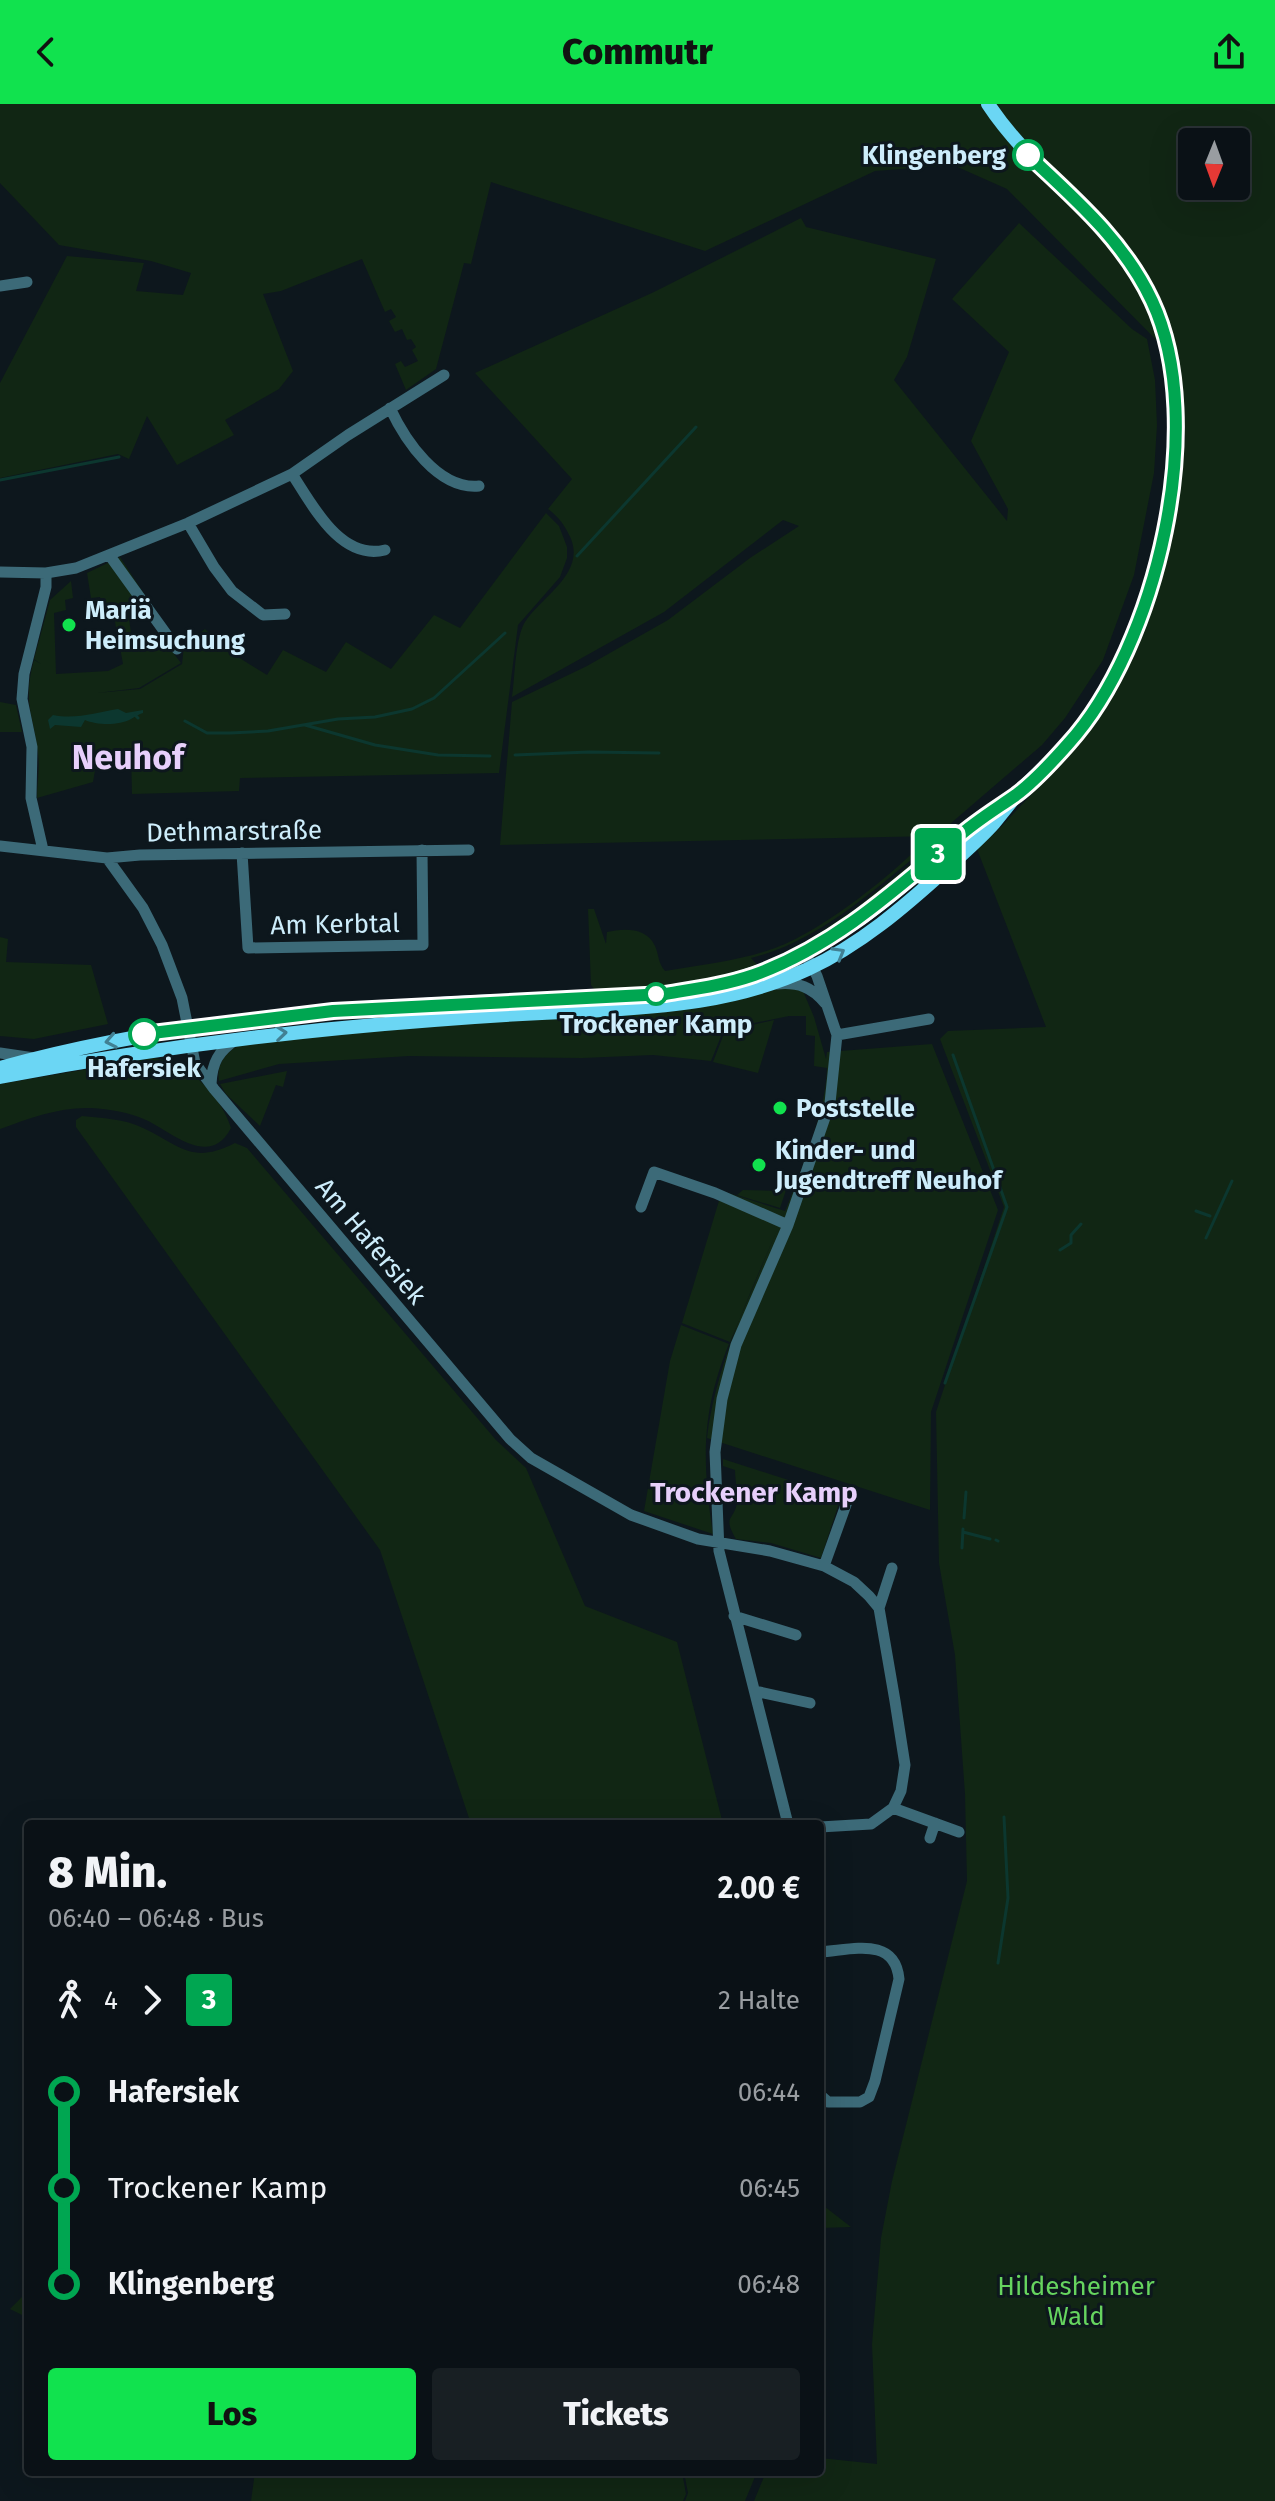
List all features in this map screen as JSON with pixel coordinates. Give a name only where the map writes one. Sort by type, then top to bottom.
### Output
[{"type":"main road","points":[[0,1077],[240,1038],[464,1017],[669,1007],[708,1001],[774,984],[848,948],[891,917],[992,826],[1018,793],[1069,743],[1086,721],[1123,662],[1139,625],[1155,570],[1169,503],[1175,463],[1176,400],[1164,331],[1153,302],[1124,251],[1028,155],[988,104]]},
{"type":"main road","points":[[0,1068],[79,1047],[187,1028],[333,1011],[665,994],[706,988],[751,976],[805,953],[879,905],[979,819],[1018,793]]},
{"type":"street","points":[[0,286],[27,282]]},
{"type":"street","points":[[0,572],[46,573],[76,568],[188,523],[292,474],[444,375]]},
{"type":"street","points":[[390,408],[401,431],[429,464],[466,487],[479,486]]},
{"type":"street","points":[[292,474],[326,523],[342,539],[358,549],[385,550]]},
{"type":"street","points":[[188,523],[232,591],[263,615],[285,614]]},
{"type":"street","points":[[110,556],[177,649]]},
{"type":"street","points":[[43,850],[31,798],[32,747],[22,699],[24,674],[46,587],[46,573]]},
{"type":"street","name":"Dethmarstraße","points":[[0,846],[107,858],[469,850]]},
{"type":"street","name":"Am Kerbtal","points":[[242,853],[248,948],[423,945],[422,850]]},
{"type":"street","name":"Am Hafersiek","points":[[107,858],[143,908],[162,945],[182,998],[195,1063],[490,1418],[531,1458],[631,1515],[698,1539],[718,1540],[824,1566],[854,1582],[879,1608]]},
{"type":"street","points":[[787,1820],[734,1616],[718,1540],[715,1452],[722,1399],[737,1341],[788,1225],[830,1103],[837,1035],[805,953]]},
{"type":"street","points":[[774,984],[805,986],[818,994],[828,1007]]},
{"type":"street","points":[[837,1035],[929,1019]]},
{"type":"street","points":[[211,1084],[212,1067],[219,1053],[240,1038]]},
{"type":"street","points":[[0,1053],[35,1058]]},
{"type":"street","points":[[641,1207],[654,1172],[715,1193],[788,1225]]},
{"type":"street","points":[[824,1566],[847,1502]]},
{"type":"street","points":[[824,1827],[871,1824],[893,1808],[901,1791],[905,1765],[879,1608],[892,1568]]},
{"type":"street","points":[[734,1616],[796,1635]]},
{"type":"street","points":[[755,1691],[810,1703]]},
{"type":"street","points":[[893,1808],[959,1832]]},
{"type":"street","points":[[930,1838],[935,1823]]},
{"type":"street","points":[[824,1952],[881,1949],[892,1956],[899,1979],[869,2097],[860,2102],[828,2102],[824,2098]]},
{"type":"green space","name":"Hildesheimer Wald","points":[[0,104],[1275,104],[1275,2501],[754,2501],[764,2476],[824,2476],[824,2458],[877,2464],[872,2344],[881,2238],[892,2181],[967,1881],[965,1794],[955,1655],[939,1563],[936,1412],[1004,1207],[940,1039],[948,1031],[1046,1027],[977,849],[1076,747],[1110,701],[1146,628],[1178,492],[1185,437],[1179,363],[1007,189],[953,165],[875,171],[705,251],[491,182],[471,264],[464,263],[436,369],[406,390],[395,364],[401,361],[405,367],[418,361],[412,350],[416,347],[411,339],[407,340],[402,329],[395,332],[389,321],[396,317],[391,309],[385,312],[362,259],[281,291],[263,294],[293,371],[279,389],[225,420],[234,435],[177,465],[147,416],[129,459],[118,454],[0,478],[0,383],[67,256],[144,263],[136,291],[183,295],[191,273],[151,261],[59,245],[0,183]]},
{"type":"green space","points":[[801,218],[806,227],[936,259],[907,357],[894,380],[1007,521],[1008,509],[971,441],[1009,352],[952,299],[1019,223],[1132,329],[1147,339],[1155,380],[1157,425],[1154,473],[1134,575],[1103,660],[1065,718],[1042,745],[936,836],[500,845],[512,702],[587,666],[668,620],[750,558],[799,526],[783,520],[664,612],[512,697],[517,647],[525,622],[567,574],[572,563],[574,552],[571,539],[562,522],[548,509],[572,479],[475,373],[654,292]]},
{"type":"green space","points":[[546,513],[559,526],[567,547],[567,558],[560,577],[518,625],[499,773],[240,778],[239,791],[132,794],[131,752],[98,753],[93,782],[37,798],[39,759],[29,699],[31,675],[34,660],[41,664],[34,659],[50,600],[71,581],[73,598],[65,600],[66,610],[54,613],[56,674],[108,671],[123,664],[119,642],[161,637],[181,663],[139,688],[97,693],[140,689],[182,664],[184,646],[205,629],[225,649],[267,675],[283,650],[326,672],[346,642],[391,669],[434,615],[460,628]]},
{"type":"green space","points":[[120,557],[148,600],[127,603],[131,633],[117,634],[114,615],[104,617],[100,597],[91,598],[87,573]]},
{"type":"green space","points":[[0,702],[16,705],[22,732],[0,732]]},
{"type":"green space","points":[[924,842],[933,842],[848,910],[801,939],[751,958],[762,970],[692,987],[597,993],[591,985],[588,909],[594,909],[606,944],[607,932],[627,930],[646,935],[655,946],[665,971],[726,961],[785,944],[821,925],[877,884]]},
{"type":"green space","points":[[933,846],[933,851],[857,912],[808,944],[807,941],[855,909]]},
{"type":"green space","points":[[0,937],[8,939],[6,962],[91,965],[108,1024],[34,1039],[0,1036]]},
{"type":"green space","points":[[800,984],[814,1017],[826,1059],[827,1052],[932,1044],[998,1210],[931,1412],[930,1510],[707,1438],[713,1404],[733,1335],[802,1168],[822,1106],[827,1068],[814,1066],[815,1036],[806,1035],[806,1016],[789,1016],[724,1029],[711,1061],[653,1055],[582,1058],[409,1056],[279,1064],[219,1081],[223,1059],[242,1044],[753,995]]},
{"type":"green space","points":[[774,1020],[758,1073],[713,1062],[725,1031]]},
{"type":"green space","points":[[153,1058],[190,1073],[211,1092],[231,1128],[222,1140],[213,1146],[202,1147],[179,1139],[139,1117],[91,1108],[56,1111],[0,1129],[0,1084]]},
{"type":"green space","points":[[287,1071],[283,1087],[276,1085],[260,1126],[226,1094],[220,1084]]},
{"type":"green space","points":[[82,1116],[129,1123],[197,1153],[235,1143],[247,1148],[496,1440],[526,1468],[585,1606],[677,1642],[722,1820],[470,1820],[380,1550],[76,1127],[76,1120]]},
{"type":"green space","points":[[782,1178],[789,1181],[780,1208],[737,1195],[743,1190],[778,1191]]},
{"type":"green space","points":[[722,1191],[785,1211],[730,1342],[682,1323]]},
{"type":"green space","points":[[681,1325],[729,1344],[713,1392],[706,1438],[713,1534],[644,1511],[670,1361]]},
{"type":"green space","points":[[723,1459],[841,1497],[821,1558],[771,1543],[736,1539],[729,1522],[737,1503],[735,1470],[723,1466]]},
{"type":"green space","points":[[824,2206],[851,2227],[824,2228]]},
{"type":"green space","points":[[24,2295],[24,2316],[10,2309]]},
{"type":"green space","points":[[254,2476],[683,2476],[686,2494],[683,2501],[251,2501]]},
{"type":"green space","points":[[685,2476],[755,2476],[745,2501],[685,2501],[688,2493]]},
{"type":"shaded area","points":[[118,709],[126,713],[143,710],[143,713],[120,723],[101,724],[85,720],[81,727],[55,725],[50,729],[48,720],[53,715],[78,716]]},
{"type":"waterway","points":[[577,556],[696,427]]},
{"type":"waterway","points":[[0,480],[119,457]]},
{"type":"waterway","points":[[185,721],[207,733],[268,731],[412,709],[434,698],[505,633]]},
{"type":"waterway","points":[[135,715],[138,718]]},
{"type":"waterway","points":[[305,725],[375,745],[438,755],[490,756]]},
{"type":"waterway","points":[[515,755],[659,753]]},
{"type":"waterway","points":[[945,1383],[1007,1207],[953,1055]]},
{"type":"waterway","points":[[1206,1238],[1232,1181]]},
{"type":"waterway","points":[[1196,1211],[1210,1216]]},
{"type":"waterway","points":[[1060,1250],[1071,1243],[1071,1235],[1081,1224]]},
{"type":"waterway","points":[[964,1518],[966,1492]]},
{"type":"waterway","points":[[962,1548],[963,1529]]},
{"type":"waterway","points":[[963,1532],[990,1539]]},
{"type":"waterway","points":[[998,1963],[1008,1898],[1004,1817]]},
{"type":"bus line","name":"3","points":[[144,1034],[333,1011],[665,994],[706,988],[751,976],[805,953],[879,905],[979,819],[1018,793],[1069,743],[1103,697],[1123,662],[1147,600],[1175,463],[1175,381],[1164,331],[1153,302],[1124,251],[1028,155]]},
{"type":"place","name":"Klingenberg","points":[[1028,155]]},
{"type":"place","name":"Mariä Heimsuchung","points":[[69,625]]},
{"type":"place","name":"Trockener Kamp","points":[[656,994]]},
{"type":"place","name":"Hafersiek","points":[[144,1034]]},
{"type":"place","name":"Poststelle","points":[[780,1108]]},
{"type":"place","name":"Kinder- und Jugendtreff Neuhof","points":[[759,1165]]},
{"type":"district","name":"Neuhof","points":[[128,757]]},
{"type":"district","name":"Trockener Kamp","points":[[754,1492]]}]
